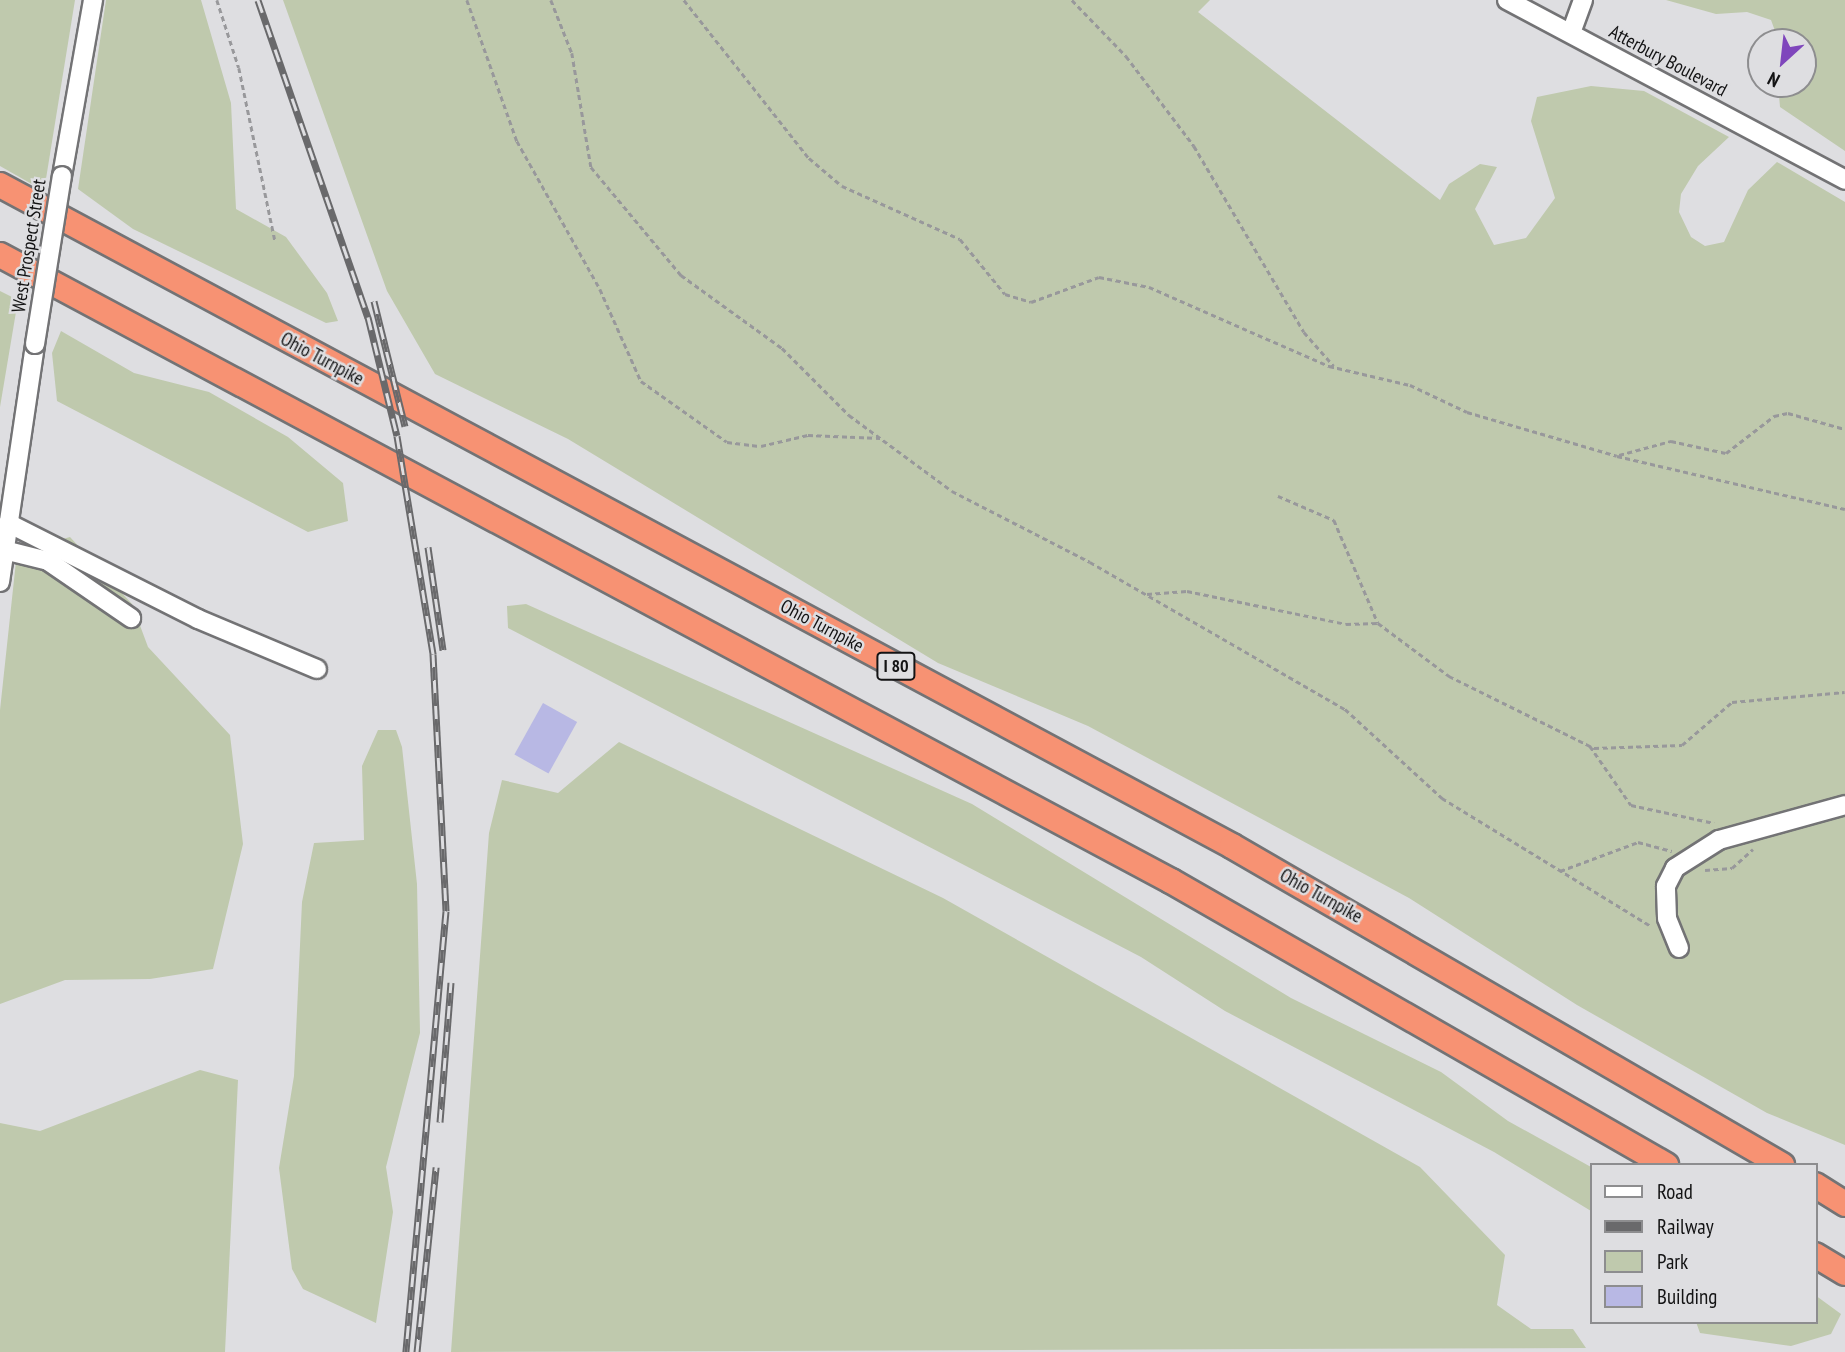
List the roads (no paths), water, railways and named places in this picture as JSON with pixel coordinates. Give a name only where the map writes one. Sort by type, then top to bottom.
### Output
[{"type":"highway","name":"Ohio Turnpike","points":[[0,185],[1244,853],[1779,1163]]},
{"type":"highway","points":[[0,255],[1171,881],[1663,1163]]},
{"type":"highway","points":[[1817,1186],[1845,1204]]},
{"type":"highway","points":[[1817,1256],[1845,1273]]},
{"type":"street","name":"West Prospect Street","points":[[0,582],[35,344],[93,0]]},
{"type":"street","name":"Atterbury Boulevard","points":[[1507,0],[1845,180]]},
{"type":"street","points":[[1571,33],[1583,0]]},
{"type":"street","points":[[8,523],[198,619],[317,669]]},
{"type":"street","points":[[4,550],[48,561],[131,618]]},
{"type":"street","points":[[1677,943],[1666,886],[1675,868],[1719,840],[1845,806]]},
{"type":"railway","points":[[258,0],[368,317],[397,436],[433,654],[446,911],[406,1352]]},
{"type":"railway","points":[[374,301],[405,426]]},
{"type":"railway","points":[[428,547],[443,650]]},
{"type":"railway","points":[[440,1122],[451,982]]},
{"type":"railway","points":[[417,1352],[436,1167]]}]
